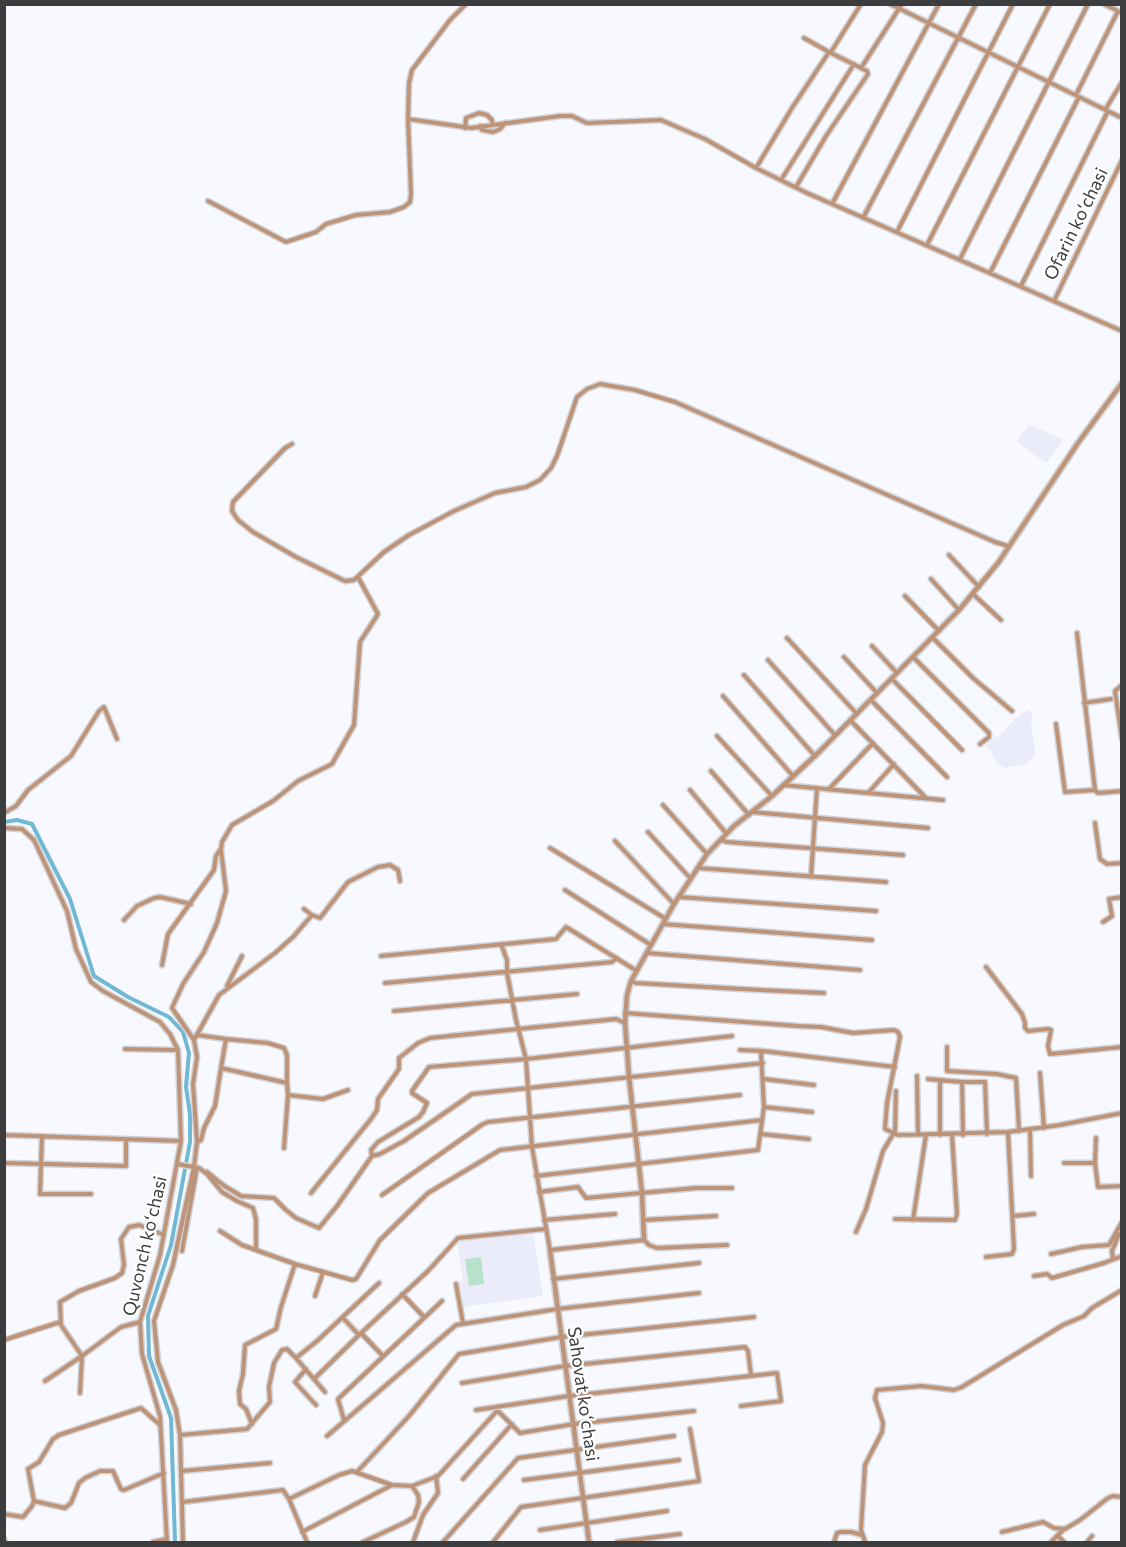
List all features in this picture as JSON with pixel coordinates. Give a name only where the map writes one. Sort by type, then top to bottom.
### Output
[{"type":"street","points":[[208,201],[286,242],[316,232],[326,224],[356,215],[390,212],[404,207],[410,202],[411,195],[408,119],[409,83],[412,70],[444,28],[466,4]]},
{"type":"street","points":[[756,168],[792,108],[861,4]]},
{"type":"street","points":[[890,4],[901,7],[1122,118]]},
{"type":"street","points":[[832,204],[939,4]]},
{"type":"street","points":[[863,218],[976,4]]},
{"type":"street","points":[[897,232],[1013,4]]},
{"type":"street","points":[[927,245],[1050,4]]},
{"type":"street","points":[[960,260],[1088,4]]},
{"type":"street","points":[[990,273],[1120,12],[1104,4]]},
{"type":"street","points":[[861,68],[901,7]]},
{"type":"street","points":[[796,187],[826,136],[868,75],[867,70],[804,38]]},
{"type":"street","points":[[781,180],[854,64]]},
{"type":"street","points":[[1021,286],[1122,82]]},
{"type":"street","points":[[465,128],[466,118],[478,113],[487,115],[492,120],[492,124]]},
{"type":"street","points":[[408,119],[454,124],[465,128],[567,116],[587,123],[661,120],[705,138],[756,168],[832,204],[1122,331]]},
{"type":"street","points":[[480,126],[482,130],[493,132],[505,123]]},
{"type":"street","name":"Ofarin koʻchasi","points":[[1054,301],[1122,160]]},
{"type":"street","points":[[644,1240],[642,1193],[626,1048],[625,1012],[631,981],[651,945],[674,904],[707,854],[726,833],[772,796],[815,756],[939,631],[979,587],[1122,383]]},
{"type":"street","points":[[292,444],[285,448],[232,502],[234,514],[253,531],[296,557],[345,581],[354,580],[384,552],[445,515],[495,493],[526,487],[540,480],[551,468],[557,456],[577,397],[587,388],[600,384],[635,390],[675,402],[1008,546]]},
{"type":"street","points":[[949,555],[979,587]]},
{"type":"street","points":[[162,965],[168,934],[214,870],[216,856],[232,825],[273,801],[298,781],[332,764],[354,725],[360,642],[378,614],[358,577]]},
{"type":"street","points":[[931,579],[959,610]]},
{"type":"street","points":[[973,594],[1001,620]]},
{"type":"street","points":[[905,596],[939,631]]},
{"type":"street","points":[[1077,633],[1095,790]]},
{"type":"street","points":[[932,637],[973,678],[1012,711]]},
{"type":"street","points":[[787,638],[857,714]]},
{"type":"street","points":[[872,646],[897,673]]},
{"type":"street","points":[[844,657],[877,693]]},
{"type":"street","points":[[912,657],[989,733],[989,737],[980,744]]},
{"type":"street","points":[[768,660],[835,735]]},
{"type":"street","points":[[744,675],[815,756]]},
{"type":"street","points":[[892,679],[962,750]]},
{"type":"street","points":[[1122,685],[1115,691],[1122,739]]},
{"type":"street","points":[[723,696],[793,776]]},
{"type":"street","points":[[1084,703],[1111,699]]},
{"type":"street","points":[[871,700],[947,777]]},
{"type":"street","points":[[4,813],[16,806],[28,790],[71,756],[99,711],[104,707],[117,740]]},
{"type":"street","points":[[850,720],[926,798]]},
{"type":"street","points":[[1056,724],[1065,792],[1122,791]]},
{"type":"street","points":[[717,736],[772,796]]},
{"type":"street","points":[[828,789],[873,743]]},
{"type":"street","points":[[868,793],[894,764]]},
{"type":"street","points":[[711,771],[750,814],[928,828]]},
{"type":"street","points":[[783,785],[943,800]]},
{"type":"street","points":[[812,877],[817,788]]},
{"type":"street","points":[[690,790],[726,833]]},
{"type":"street","points":[[663,805],[707,854]]},
{"type":"street","points":[[1095,823],[1100,859],[1107,864],[1122,863]]},
{"type":"street","points":[[4,828],[22,828],[34,840],[67,910],[76,950],[91,982],[160,1022],[170,1034],[178,1050],[125,1049]]},
{"type":"street","points":[[648,832],[691,879]]},
{"type":"street","points":[[721,840],[903,855]]},
{"type":"street","points":[[615,841],[674,904]]},
{"type":"street","points":[[550,848],[666,919]]},
{"type":"street","points":[[182,1251],[196,1168],[197,1142],[193,1084],[197,1057],[194,1040],[172,1008],[183,984],[204,952],[217,923],[226,891],[220,850]]},
{"type":"street","points":[[304,909],[320,918],[346,884],[378,867],[395,867],[398,870],[400,881]]},
{"type":"street","points":[[698,868],[886,882]]},
{"type":"street","points":[[565,890],[651,945]]},
{"type":"street","points":[[124,920],[137,906],[154,898],[160,897],[191,904]]},
{"type":"street","points":[[679,897],[876,911]]},
{"type":"street","points":[[1103,921],[1112,917],[1108,899],[1122,897]]},
{"type":"street","points":[[194,1040],[216,998],[275,953],[312,915]]},
{"type":"street","points":[[663,924],[872,940]]},
{"type":"street","points":[[381,956],[556,939],[566,927],[637,971]]},
{"type":"street","points":[[501,944],[507,960],[507,973],[526,1059],[531,1147],[550,1250],[644,1240],[657,1248],[727,1245]]},
{"type":"street","points":[[647,953],[860,970]]},
{"type":"street","points":[[225,989],[242,956]]},
{"type":"street","points":[[385,983],[612,962],[617,958]]},
{"type":"street","points":[[986,967],[1022,1014],[1026,1023],[1024,1028],[1028,1031],[1052,1030],[1048,1046],[1050,1054],[1122,1047]]},
{"type":"street","points":[[631,981],[825,993]]},
{"type":"street","points":[[394,1011],[577,994]]},
{"type":"street","points":[[625,1012],[821,1027],[853,1033],[894,1030],[900,1037],[887,1103],[885,1129],[894,1134],[987,1134],[1044,1128],[1122,1113]]},
{"type":"street","points":[[311,1193],[371,1119],[378,1099],[399,1069],[399,1058],[418,1043],[430,1038],[616,1019],[625,1023]]},
{"type":"street","points":[[197,1035],[268,1043],[284,1048],[287,1055],[288,1095],[284,1148]]},
{"type":"street","points":[[372,1156],[371,1150],[378,1142],[423,1112],[427,1103],[412,1091],[429,1067],[526,1059],[732,1036]]},
{"type":"street","points":[[197,1142],[201,1140],[215,1106],[226,1039]]},
{"type":"street","points":[[946,1047],[947,1071],[997,1074],[1016,1078],[1019,1131]]},
{"type":"street","name":"Quvonch koʻchasi","points":[[167,1541],[160,1416],[142,1354],[140,1322],[160,1255],[181,1141],[178,1050]]},
{"type":"street","points":[[740,1050],[895,1067]]},
{"type":"street","points":[[536,1176],[758,1150],[764,1107],[761,1054],[763,1051]]},
{"type":"street","points":[[177,1164],[209,1173],[241,1196],[274,1198],[297,1218],[319,1227],[337,1206],[372,1156],[404,1141],[472,1094],[763,1063]]},
{"type":"street","points":[[221,1068],[287,1083]]},
{"type":"street","points":[[1040,1073],[1044,1128]]},
{"type":"street","points":[[917,1076],[918,1135]]},
{"type":"street","points":[[764,1079],[814,1085]]},
{"type":"street","points":[[928,1079],[985,1082],[987,1134]]},
{"type":"street","points":[[939,1080],[940,1135]]},
{"type":"street","points":[[962,1082],[963,1135]]},
{"type":"street","points":[[288,1095],[323,1099],[348,1090]]},
{"type":"street","points":[[856,1232],[866,1209],[883,1151],[894,1134],[896,1091]]},
{"type":"street","points":[[382,1196],[483,1124],[740,1095]]},
{"type":"street","points":[[764,1107],[812,1112]]},
{"type":"street","points":[[220,1231],[242,1245],[295,1264],[352,1280],[356,1279],[380,1239],[428,1193],[500,1150],[762,1120]]},
{"type":"street","points":[[1030,1130],[1031,1176]]},
{"type":"street","points":[[986,1257],[1014,1252],[1008,1132]]},
{"type":"street","points":[[761,1134],[809,1139]]},
{"type":"street","points":[[4,1135],[181,1141]]},
{"type":"street","points":[[913,1220],[926,1135]]},
{"type":"street","points":[[895,1219],[955,1220],[957,1214],[952,1135]]},
{"type":"street","points":[[42,1136],[40,1194],[91,1194]]},
{"type":"street","points":[[1096,1138],[1095,1163],[1098,1187],[1122,1186]]},
{"type":"street","name":"Quvonch koʻchasi","points":[[4,1163],[126,1166],[126,1139]]},
{"type":"street","points":[[1064,1163],[1095,1163]]},
{"type":"street","points":[[196,1168],[207,1174],[222,1192],[253,1208],[256,1219],[256,1250]]},
{"type":"street","points":[[183,1542],[180,1435],[176,1410],[158,1362],[154,1321],[173,1265],[196,1168]]},
{"type":"street","points":[[539,1192],[578,1187],[586,1198],[696,1188],[732,1188]]},
{"type":"street","points":[[544,1220],[615,1214]]},
{"type":"street","points":[[1013,1216],[1034,1214]]},
{"type":"street","points":[[644,1220],[716,1216]]},
{"type":"street","points":[[1051,1254],[1082,1247],[1109,1245],[1122,1222]]},
{"type":"street","points":[[80,1393],[82,1356],[60,1322],[60,1302],[79,1291],[115,1278],[122,1273],[124,1265],[122,1239],[129,1227],[139,1225],[164,1235]]},
{"type":"street","points":[[1113,1259],[1112,1251],[1122,1227]]},
{"type":"street","points":[[314,1379],[428,1271],[458,1238],[545,1229]]},
{"type":"street","name":"Sahovat koʻchasi","points":[[550,1250],[589,1542]]},
{"type":"street","points":[[1034,1276],[1047,1274],[1052,1278],[1122,1256]]},
{"type":"street","points":[[553,1279],[699,1263]]},
{"type":"street","points":[[252,1424],[246,1409],[240,1404],[238,1392],[243,1374],[245,1345],[276,1329],[295,1264]]},
{"type":"street","points":[[315,1296],[323,1272]]},
{"type":"street","points":[[296,1358],[343,1318],[379,1283]]},
{"type":"street","points":[[456,1284],[462,1323]]},
{"type":"street","points":[[865,1542],[862,1536],[862,1498],[865,1465],[882,1432],[883,1423],[875,1398],[877,1390],[922,1386],[954,1390],[962,1388],[1063,1325],[1084,1316],[1092,1308],[1122,1290]]},
{"type":"street","points":[[327,1436],[449,1330],[462,1323],[557,1309],[699,1293]]},
{"type":"street","points":[[402,1294],[424,1317]]},
{"type":"street","points":[[344,1420],[338,1399],[441,1301]]},
{"type":"street","points":[[357,1472],[417,1408],[456,1356],[561,1337],[754,1317]]},
{"type":"street","points":[[343,1318],[382,1355]]},
{"type":"street","points":[[4,1340],[60,1322]]},
{"type":"street","points":[[45,1381],[121,1327],[140,1322]]},
{"type":"street","points":[[462,1383],[565,1366],[745,1347],[748,1352],[751,1375]]},
{"type":"street","points":[[180,1435],[247,1429],[270,1402],[269,1387],[277,1357],[282,1350],[287,1349],[325,1392]]},
{"type":"street","points":[[306,1369],[295,1382],[316,1405]]},
{"type":"street","points":[[476,1410],[569,1396],[777,1373],[781,1401],[741,1406]]},
{"type":"street","points":[[4,1514],[23,1517],[32,1506],[34,1501],[28,1469],[39,1462],[53,1439],[59,1435],[141,1408],[160,1426]]},
{"type":"street","points":[[289,1499],[346,1472],[357,1472],[392,1485],[412,1486],[436,1476],[496,1412],[499,1412],[520,1433],[574,1424],[694,1412]]},
{"type":"street","points":[[464,1479],[512,1424]]},
{"type":"street","points":[[493,1542],[521,1507],[699,1481],[690,1430]]},
{"type":"street","points":[[443,1542],[518,1458],[674,1436]]},
{"type":"street","points":[[524,1480],[679,1460]]},
{"type":"street","points":[[182,1471],[270,1463]]},
{"type":"street","points":[[34,1501],[65,1508],[71,1503],[79,1482],[100,1471],[113,1471],[124,1491],[164,1473]]},
{"type":"street","points":[[413,1542],[423,1515],[438,1492],[436,1476]]},
{"type":"street","points":[[302,1532],[392,1485]]},
{"type":"street","points":[[363,1542],[414,1516],[419,1502],[418,1495],[412,1486]]},
{"type":"street","points":[[183,1502],[283,1490],[307,1542]]},
{"type":"street","points":[[1051,1542],[1108,1498],[1122,1497]]},
{"type":"street","points":[[540,1530],[668,1511]]},
{"type":"street","points":[[1002,1532],[1044,1522],[1054,1528],[1065,1529]]},
{"type":"street","points":[[834,1542],[837,1533],[851,1532],[862,1536]]},
{"type":"street","points":[[617,1542],[680,1534]]},
{"type":"street","points":[[1087,1542],[1092,1536]]},
{"type":"street","points":[[1059,1537],[1064,1542]]},
{"type":"street","points":[[4,1538],[5,1542]]},
{"type":"street","points":[[153,1542],[167,1541]]},
{"type":"shaded area","points":[[1029,424],[1063,440],[1046,463],[1017,442]]},
{"type":"shaded area","points":[[1028,710],[1032,714],[1034,757],[1025,764],[1005,768],[998,764],[986,745],[996,736],[998,737],[1019,715]]},
{"type":"shaded area","points":[[533,1233],[543,1296],[461,1307],[457,1281],[463,1280],[457,1242]]},
{"type":"green space","points":[[481,1257],[484,1284],[469,1286],[465,1259]]},
{"type":"waterway","points":[[4,822],[17,820],[32,824],[70,899],[94,976],[128,997],[169,1017],[183,1032],[189,1053],[186,1087],[190,1114],[190,1142],[171,1245],[148,1316],[149,1356],[171,1418],[175,1542]]}]
